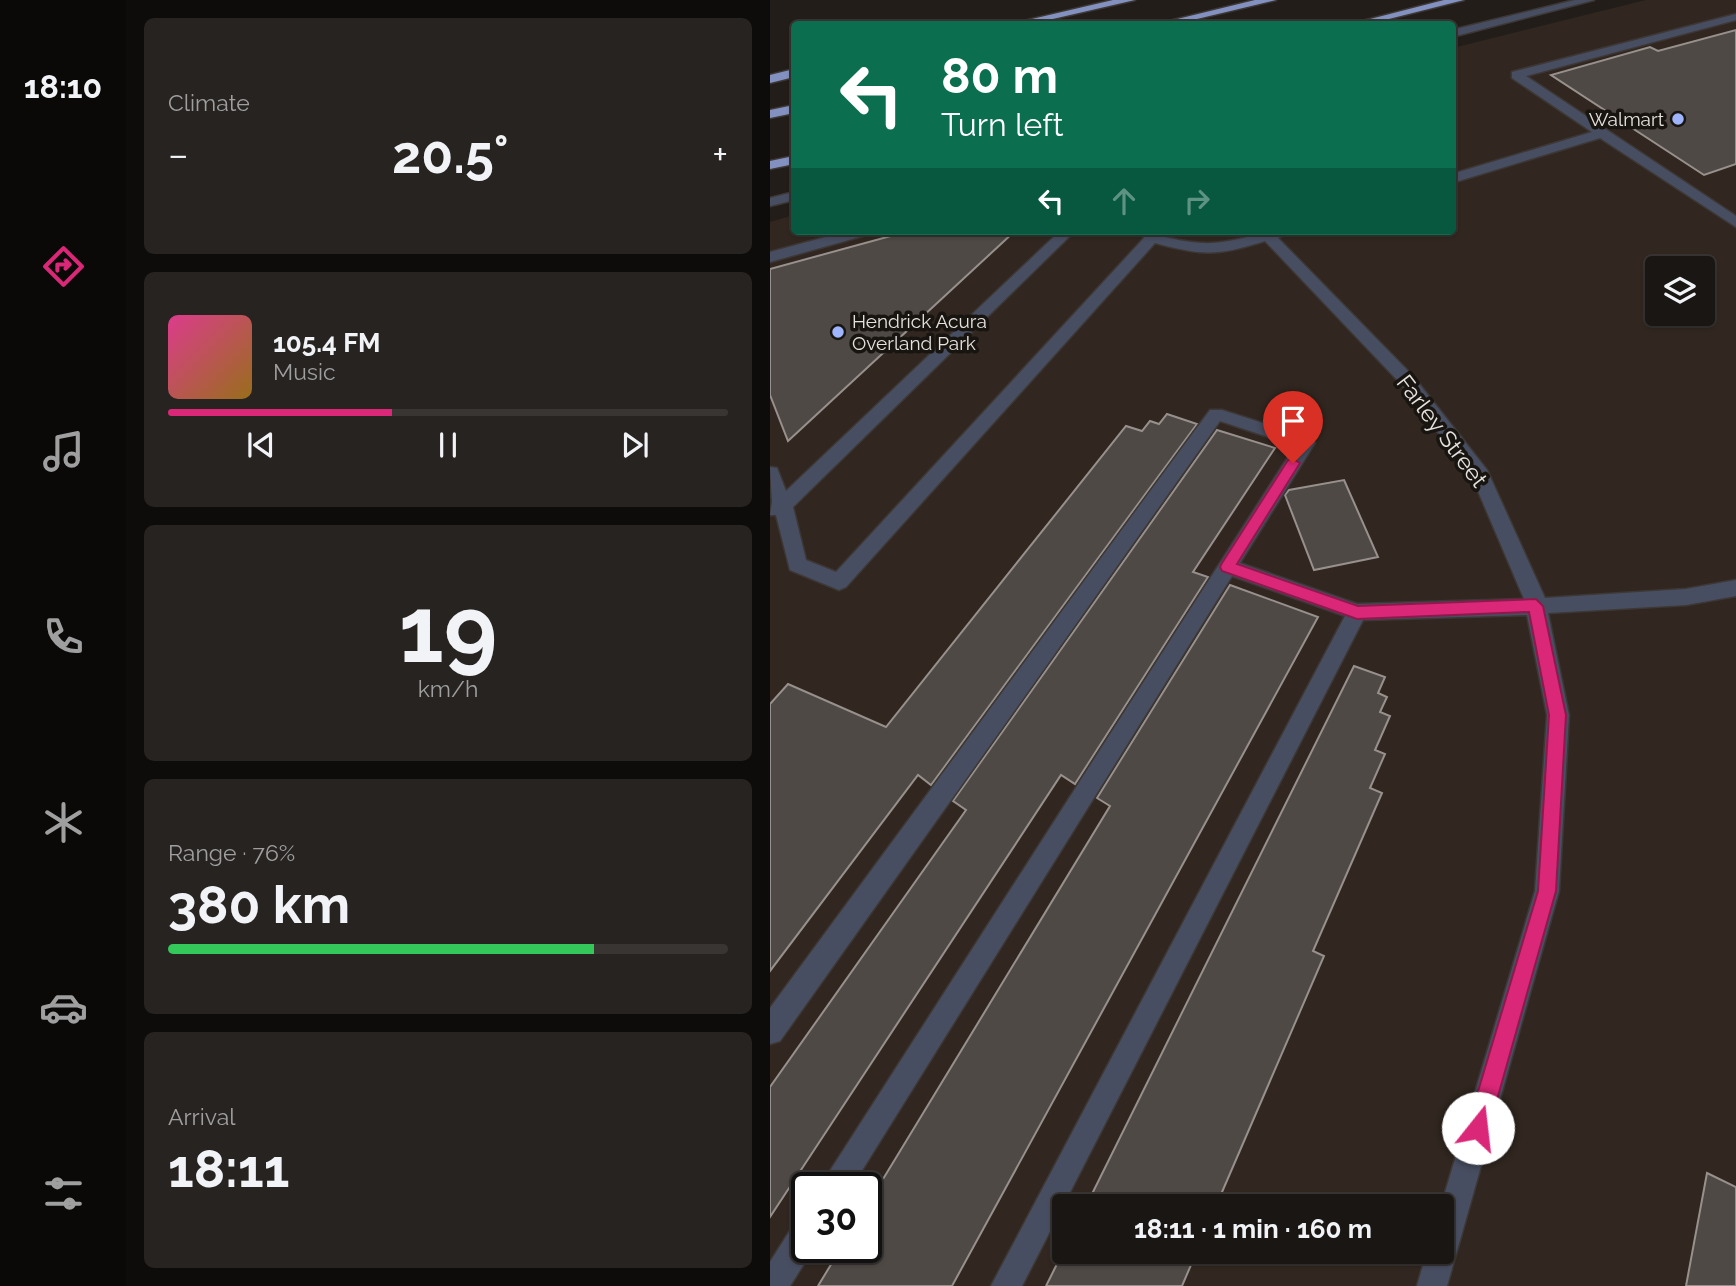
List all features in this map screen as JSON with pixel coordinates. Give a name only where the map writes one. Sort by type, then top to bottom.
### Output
[{"type":"highway","points":[[1031,21],[1129,0]]},
{"type":"highway","points":[[1176,21],[1270,0]]},
{"type":"highway","points":[[1370,21],[1458,0]]},
{"type":"highway","points":[[770,79],[791,74]]},
{"type":"highway","points":[[770,114],[791,110]]},
{"type":"highway","points":[[770,165],[791,161]]},
{"type":"street","points":[[1456,33],[1588,0]]},
{"type":"street","points":[[1736,17],[1516,75],[1736,223]]},
{"type":"street","points":[[1456,178],[1602,133]]},
{"type":"street","points":[[770,202],[791,197]]},
{"type":"street","points":[[770,257],[850,235]]},
{"type":"street","points":[[777,507],[1064,235]]},
{"type":"street","points":[[770,473],[777,507],[797,565],[839,582],[1149,235]]},
{"type":"street","points":[[1153,235],[1191,248],[1223,249],[1266,235]]},
{"type":"street","name":"Farley Street","points":[[1274,235],[1407,380],[1480,475],[1533,590],[1558,715],[1547,891],[1432,1286]]},
{"type":"street","points":[[770,1031],[1216,414],[1306,443],[844,1172]]},
{"type":"street","points":[[1228,567],[1357,612],[1536,606],[1686,597],[1736,588]]},
{"type":"street","points":[[1006,1286],[1357,612]]},
{"type":"street","points":[[772,1286],[791,1257]]},
{"type":"shaded area","points":[[1646,0],[1736,0],[1736,1286],[770,1286],[770,222],[791,216],[791,235],[1456,235],[1456,47]]},
{"type":"building","name":"Walmart","points":[[1736,30],[1736,164],[1704,175],[1551,75],[1650,47],[1658,51]]},
{"type":"building","name":"Hendrick Acura Overland Park","points":[[894,235],[1011,235],[788,441],[770,395],[770,269]]},
{"type":"building","points":[[1167,414],[1197,424],[931,785],[918,775],[770,971],[770,704],[788,684],[886,727],[1126,426],[1142,431],[1150,421],[1159,424]]},
{"type":"building","points":[[1217,430],[1275,448],[1193,572],[1208,577],[1075,784],[1061,775],[800,1172],[791,1172],[791,1185],[770,1217],[770,1087],[966,810],[953,801]]},
{"type":"building","points":[[1344,480],[1378,557],[1314,570],[1285,495],[1289,490]]},
{"type":"building","points":[[1230,585],[1318,617],[952,1286],[818,1286],[832,1263],[882,1263],[882,1181],[1110,806],[1097,798]]},
{"type":"building","points":[[1354,666],[1385,677],[1378,693],[1387,697],[1380,712],[1390,716],[1375,750],[1385,754],[1370,788],[1382,793],[1313,951],[1324,956],[1221,1194],[1092,1194]]},
{"type":"building","points":[[1707,1173],[1736,1187],[1736,1286],[1686,1286]]},
{"type":"building","points":[[1057,1264],[1191,1264],[1182,1286],[1046,1286]]},
{"type":"place","name":"Walmart","points":[[1678,119]]},
{"type":"place","name":"Hendrick Acura Overland Park","points":[[838,332]]},
{"type":"route","points":[[1293,463],[1228,567],[1357,612],[1536,606],[1558,715],[1547,891],[1478,1128]]}]
